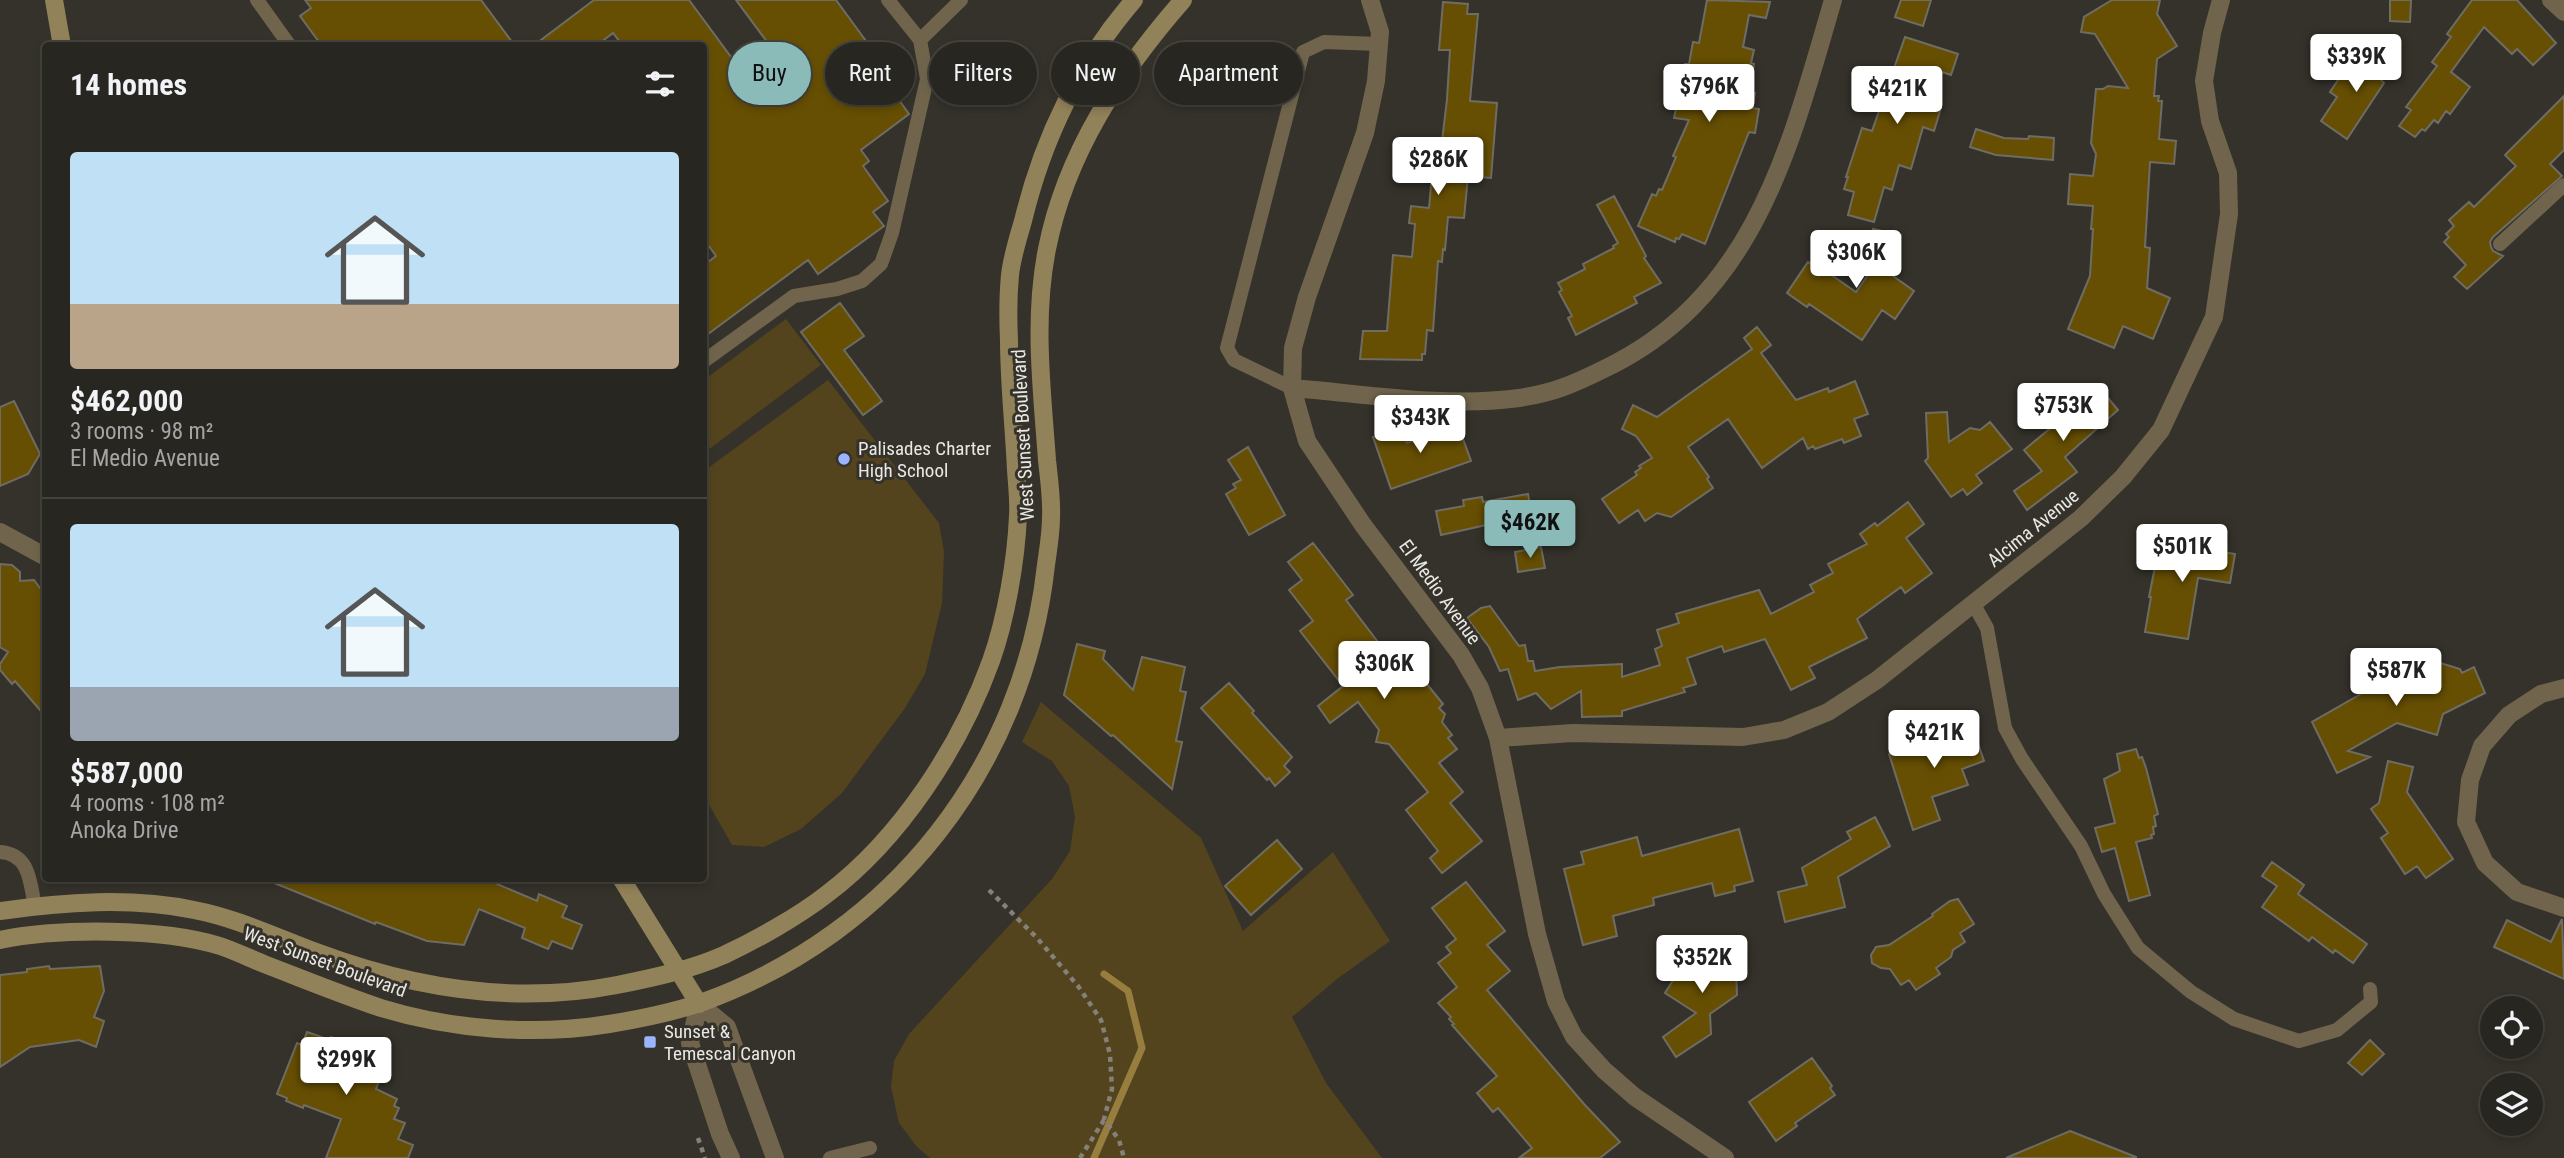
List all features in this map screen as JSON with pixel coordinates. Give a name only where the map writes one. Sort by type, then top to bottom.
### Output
[{"type":"main road","points":[[54,0],[61,42]]},
{"type":"main road","name":"West Sunset Boulevard","points":[[0,911],[138,902],[195,910],[240,922],[367,970],[413,982],[471,991],[538,994],[612,986],[678,971],[723,955],[803,911],[850,875],[901,822],[958,735],[992,659],[1012,577],[1018,513],[1009,341],[1010,271],[1034,174],[1067,98],[1106,33],[1134,0]]},
{"type":"main road","name":"West Sunset Boulevard","points":[[0,940],[73,933],[140,933],[218,945],[383,1008],[436,1020],[503,1029],[558,1029],[609,1024],[699,1004],[754,981],[840,929],[881,896],[923,852],[960,804],[991,750],[1014,702],[1029,656],[1046,568],[1051,517],[1038,337],[1046,252],[1059,201],[1080,148],[1111,91],[1150,37],[1184,0]]},
{"type":"main road","points":[[623,882],[699,1004]]},
{"type":"street","name":"El Medio Avenue","points":[[1370,0],[1380,32],[1380,44],[1376,81],[1365,132],[1307,297],[1293,348],[1292,388],[1307,441],[1363,525],[1461,655],[1480,688],[1498,738],[1537,934],[1556,1001],[1574,1037],[1604,1070],[1635,1097],[1725,1158]]},
{"type":"street","points":[[1292,388],[1462,402],[1518,398],[1559,391],[1630,357],[1708,292],[1740,249],[1768,197],[1804,99],[1833,0]]},
{"type":"street","name":"Alcima Avenue","points":[[1498,738],[1573,733],[1743,737],[1784,730],[1828,712],[1877,680],[2081,518],[2123,477],[2161,430],[2214,317],[2229,214],[2228,173],[2210,121],[2204,81],[2221,0]]},
{"type":"street","points":[[2551,0],[2564,12]]},
{"type":"street","points":[[0,532],[42,555]]},
{"type":"street","points":[[2564,688],[2541,694],[2509,715],[2482,746],[2470,780],[2466,822],[2485,863],[2517,892],[2564,908]]},
{"type":"street","points":[[731,1158],[720,1134],[690,1043],[699,1004],[727,1027],[775,1158]]},
{"type":"lane","points":[[257,0],[287,42]]},
{"type":"lane","points":[[707,359],[794,296],[837,289],[862,281],[881,264],[892,233],[927,79],[920,40],[888,0]]},
{"type":"lane","points":[[920,40],[961,0]]},
{"type":"lane","points":[[1292,388],[1234,360],[1227,348],[1230,334],[1303,52],[1324,42],[1380,44]]},
{"type":"lane","points":[[2500,244],[2564,185]]},
{"type":"lane","points":[[1973,603],[1987,628],[2005,728],[2022,759],[2081,846],[2104,894],[2138,948],[2191,992],[2234,1019],[2299,1041],[2337,1030],[2371,1002],[2370,989]]},
{"type":"lane","points":[[0,852],[10,852],[23,860],[35,907]]},
{"type":"lane","points":[[830,1158],[870,1149]]},
{"type":"path","points":[[989,890],[1037,938],[1078,986],[1101,1020],[1110,1054],[1112,1089],[1105,1122],[1080,1158]]},
{"type":"path","points":[[1105,1122],[1119,1140],[1124,1158]]},
{"type":"shaded area","points":[[786,319],[821,365],[707,451],[707,378]]},
{"type":"shaded area","points":[[828,380],[939,523],[944,552],[942,603],[925,674],[905,708],[842,793],[801,829],[764,847],[732,845],[707,801],[707,469]]},
{"type":"shaded area","points":[[1041,702],[1201,838],[1243,931],[1333,852],[1390,941],[1337,979],[1292,1017],[1326,1083],[1382,1158],[930,1158],[917,1147],[899,1123],[891,1087],[894,1061],[909,1034],[1052,879],[1070,851],[1075,817],[1069,786],[1052,761],[1022,742]]},
{"type":"building","points":[[305,0],[481,0],[512,42],[319,42],[300,16],[311,8]]},
{"type":"building","points":[[594,0],[689,0],[728,53],[728,105],[811,105],[811,42],[767,42],[736,0],[836,0],[867,42],[825,42],[825,105],[903,105],[909,114],[861,150],[869,161],[863,166],[888,201],[873,212],[884,226],[818,274],[808,260],[707,335],[707,263],[716,256],[707,243],[707,42],[620,42],[613,33],[601,42],[538,42]]},
{"type":"building","points":[[1707,0],[1770,2],[1766,18],[1749,15],[1743,47],[1754,50],[1749,92],[1755,93],[1752,108],[1759,109],[1755,133],[1749,132],[1705,244],[1682,234],[1675,242],[1638,226],[1652,194],[1656,196],[1659,189],[1662,190],[1689,120],[1674,118],[1685,64],[1689,64],[1693,42],[1699,43]]},
{"type":"building","points":[[1901,0],[1931,0],[1923,26],[1895,17]]},
{"type":"building","points":[[2112,0],[2160,0],[2157,14],[2177,46],[2157,59],[2154,96],[2159,96],[2158,101],[2162,101],[2159,139],[2176,141],[2174,164],[2150,162],[2145,247],[2150,248],[2147,288],[2170,298],[2153,339],[2123,326],[2114,348],[2068,329],[2090,276],[2093,229],[2093,206],[2068,204],[2070,174],[2093,176],[2096,154],[2091,143],[2096,89],[2108,86],[2128,88],[2095,34],[2081,32],[2084,17]]},
{"type":"building","points":[[2390,0],[2411,0],[2410,22],[2390,21]]},
{"type":"building","points":[[2472,0],[2517,0],[2556,43],[2533,65],[2517,49],[2512,54],[2484,27],[2451,72],[2470,87],[2450,114],[2446,111],[2438,123],[2434,120],[2425,131],[2422,129],[2415,137],[2399,126],[2411,110],[2406,107],[2437,66],[2432,62],[2451,37],[2447,34]]},
{"type":"building","points":[[1443,2],[1468,4],[1467,14],[1478,14],[1470,101],[1497,103],[1491,178],[1468,176],[1464,218],[1448,217],[1445,250],[1443,249],[1442,262],[1438,261],[1433,331],[1427,330],[1422,360],[1360,359],[1363,331],[1387,331],[1393,255],[1412,257],[1415,224],[1409,223],[1411,206],[1429,208],[1432,174],[1421,173],[1423,149],[1441,150],[1447,99],[1450,50],[1439,50]]},
{"type":"building","points":[[1905,37],[1958,54],[1951,75],[1939,71],[1928,104],[1941,108],[1934,131],[1923,127],[1911,169],[1899,165],[1892,190],[1884,187],[1874,222],[1848,215],[1854,192],[1844,189],[1846,177],[1862,128],[1872,131]]},
{"type":"building","points":[[2370,48],[2392,63],[2381,80],[2384,83],[2347,139],[2321,121],[2337,97],[2330,92],[2342,74],[2350,79]]},
{"type":"building","points":[[2564,96],[2564,150],[2550,164],[2562,176],[2493,237],[2490,242],[2493,251],[2503,256],[2467,289],[2454,277],[2466,265],[2444,242],[2449,237],[2446,234],[2454,226],[2449,220],[2469,202],[2474,207],[2516,166],[2505,155]]},
{"type":"building","points":[[1976,129],[2004,138],[2054,138],[2053,160],[1996,155],[1970,147]]},
{"type":"building","points":[[1614,196],[1646,256],[1644,258],[1661,283],[1634,297],[1637,303],[1576,335],[1568,318],[1572,316],[1559,292],[1562,290],[1558,283],[1585,269],[1583,264],[1614,248],[1618,243],[1597,205]]},
{"type":"building","points":[[1873,229],[1901,235],[1889,273],[1914,291],[1895,319],[1882,310],[1862,340],[1809,304],[1807,307],[1787,293],[1808,262],[1856,292],[1881,256],[1866,251]]},
{"type":"building","points":[[840,303],[864,336],[844,350],[882,401],[863,415],[801,332]]},
{"type":"building","points":[[1757,327],[1771,345],[1761,353],[1796,400],[1828,388],[1829,392],[1855,381],[1868,414],[1854,419],[1861,436],[1844,443],[1842,439],[1815,449],[1813,446],[1808,449],[1803,438],[1762,468],[1728,419],[1688,447],[1709,477],[1707,479],[1713,488],[1671,517],[1657,513],[1645,521],[1638,510],[1619,523],[1602,499],[1637,475],[1635,472],[1641,468],[1639,466],[1652,458],[1636,436],[1622,429],[1633,405],[1657,417],[1752,349],[1744,338]]},
{"type":"building","points":[[2098,386],[2118,410],[2065,457],[2077,472],[2027,510],[2014,491],[2042,471],[2024,450],[2053,426],[2044,415],[2067,396],[2074,406]]},
{"type":"building","points":[[14,401],[40,454],[28,474],[0,486],[0,407]]},
{"type":"building","points":[[1947,412],[1949,442],[1970,428],[1980,430],[1990,422],[2012,449],[1976,475],[1982,483],[1967,495],[1963,489],[1951,497],[1925,461],[1928,458],[1926,413]]},
{"type":"building","points":[[1458,425],[1471,461],[1391,489],[1373,437],[1401,427],[1407,443]]},
{"type":"building","points":[[1248,447],[1285,515],[1249,535],[1226,494],[1236,488],[1233,484],[1241,480],[1228,460]]},
{"type":"building","points":[[1528,494],[1532,515],[1441,535],[1436,511],[1464,506],[1463,500],[1482,497],[1483,502]]},
{"type":"building","points":[[1908,502],[1924,524],[1906,538],[1932,573],[1905,593],[1901,587],[1857,619],[1867,638],[1809,667],[1815,678],[1791,690],[1765,639],[1724,652],[1722,646],[1687,658],[1696,684],[1683,688],[1685,692],[1622,711],[1622,716],[1582,717],[1581,691],[1551,709],[1536,693],[1518,700],[1508,669],[1500,671],[1489,647],[1467,618],[1481,608],[1490,606],[1519,646],[1525,645],[1528,661],[1533,661],[1535,671],[1622,664],[1622,677],[1660,665],[1655,649],[1662,646],[1657,630],[1679,623],[1676,614],[1759,590],[1771,614],[1814,592],[1810,585],[1833,573],[1828,564],[1867,544],[1860,534],[1875,523],[1877,526]]},
{"type":"building","points":[[2161,536],[2196,542],[2196,547],[2235,554],[2230,583],[2198,578],[2188,639],[2145,632]]},
{"type":"building","points":[[1313,543],[1353,595],[1346,600],[1384,650],[1394,643],[1443,704],[1439,708],[1445,714],[1442,722],[1452,735],[1448,738],[1457,749],[1439,763],[1463,792],[1450,803],[1482,841],[1442,873],[1430,858],[1438,851],[1406,810],[1428,792],[1389,744],[1376,742],[1379,730],[1358,702],[1330,723],[1318,706],[1343,686],[1300,631],[1313,621],[1289,590],[1302,580],[1288,562]]},
{"type":"building","points":[[1541,547],[1545,568],[1518,572],[1515,552]]},
{"type":"building","points":[[0,564],[12,565],[20,572],[20,581],[34,580],[42,591],[42,712],[15,681],[12,684],[0,670],[0,664],[8,652],[0,647]]},
{"type":"building","points":[[1077,644],[1105,651],[1103,659],[1133,690],[1142,657],[1185,667],[1180,691],[1186,692],[1176,741],[1182,742],[1172,789],[1064,695]]},
{"type":"building","points":[[2434,661],[2460,669],[2462,673],[2474,667],[2485,693],[2443,714],[2437,735],[2397,723],[2348,751],[2370,757],[2337,773],[2312,722],[2380,683],[2375,675],[2396,664],[2402,676]]},
{"type":"building","points":[[1229,683],[1292,757],[1284,766],[1290,772],[1275,786],[1201,708]]},
{"type":"building","points":[[1971,723],[1984,761],[1962,769],[1968,785],[1932,797],[1940,820],[1913,830],[1889,754],[1903,748],[1902,746]]},
{"type":"building","points":[[2136,749],[2146,768],[2158,814],[2154,816],[2156,826],[2153,827],[2152,838],[2136,842],[2150,895],[2129,901],[2115,848],[2102,852],[2095,828],[2115,823],[2104,779],[2120,771],[2117,754]]},
{"type":"building","points":[[2388,761],[2413,767],[2407,792],[2453,859],[2426,878],[2417,866],[2405,874],[2381,838],[2388,833],[2371,809],[2379,803]]},
{"type":"building","points":[[1875,817],[1890,846],[1838,877],[1845,907],[1785,922],[1778,892],[1807,885],[1802,868],[1851,839],[1847,832]]},
{"type":"building","points":[[1739,829],[1753,881],[1734,886],[1735,891],[1715,896],[1712,883],[1653,898],[1654,905],[1613,916],[1617,936],[1583,945],[1564,869],[1584,864],[1581,852],[1637,837],[1642,856]]},
{"type":"building","points":[[1277,840],[1302,869],[1251,915],[1225,886]]},
{"type":"building","points":[[2272,862],[2304,885],[2298,894],[2367,944],[2353,963],[2335,950],[2333,953],[2312,937],[2309,941],[2262,907],[2277,886],[2262,876]]},
{"type":"building","points":[[272,882],[492,882],[537,901],[539,894],[567,906],[562,917],[582,925],[572,949],[552,941],[548,949],[522,938],[525,928],[479,909],[464,945],[427,941],[376,922],[375,924]]},
{"type":"building","points":[[1466,882],[1505,931],[1487,945],[1510,971],[1487,990],[1620,1142],[1600,1158],[1519,1158],[1532,1148],[1498,1108],[1493,1112],[1477,1093],[1497,1076],[1452,1025],[1454,1024],[1449,1019],[1451,1017],[1438,1003],[1457,987],[1438,963],[1451,953],[1446,947],[1456,939],[1432,908]]},
{"type":"building","points":[[1958,899],[1974,924],[1960,933],[1965,942],[1936,968],[1940,974],[1916,990],[1909,980],[1901,985],[1890,969],[1872,963],[1871,955],[1876,947],[1889,945],[1933,916],[1932,914],[1950,901]]},
{"type":"building","points":[[2562,919],[2564,979],[2494,947],[2507,920],[2551,942]]},
{"type":"building","points":[[1735,946],[1737,995],[1710,1014],[1711,1034],[1676,1057],[1663,1037],[1696,1013],[1665,993],[1679,971],[1706,953],[1706,947]]},
{"type":"building","points":[[49,966],[50,969],[100,966],[104,991],[94,1017],[104,1021],[96,1047],[79,1040],[30,1047],[0,1067],[0,975]]},
{"type":"building","points":[[307,1032],[330,1040],[331,1037],[387,1060],[376,1089],[397,1099],[394,1106],[399,1108],[394,1119],[405,1123],[398,1139],[413,1145],[408,1158],[326,1158],[341,1119],[304,1105],[303,1108],[277,1094],[297,1043],[302,1045]]},
{"type":"building","points":[[2370,1040],[2384,1054],[2362,1075],[2348,1063]]},
{"type":"building","points":[[1812,1058],[1832,1086],[1830,1088],[1835,1095],[1795,1123],[1797,1126],[1776,1141],[1749,1102]]},
{"type":"building","points":[[2070,1131],[2136,1157],[2136,1158],[2006,1158]]},
{"type":"waterway","points":[[1094,1158],[1142,1048],[1128,991],[1104,974]]},
{"type":"place","name":"Palisades Charter High School","points":[[844,459]]},
{"type":"place","name":"Sunset & Temescal Canyon","points":[[650,1042]]}]
